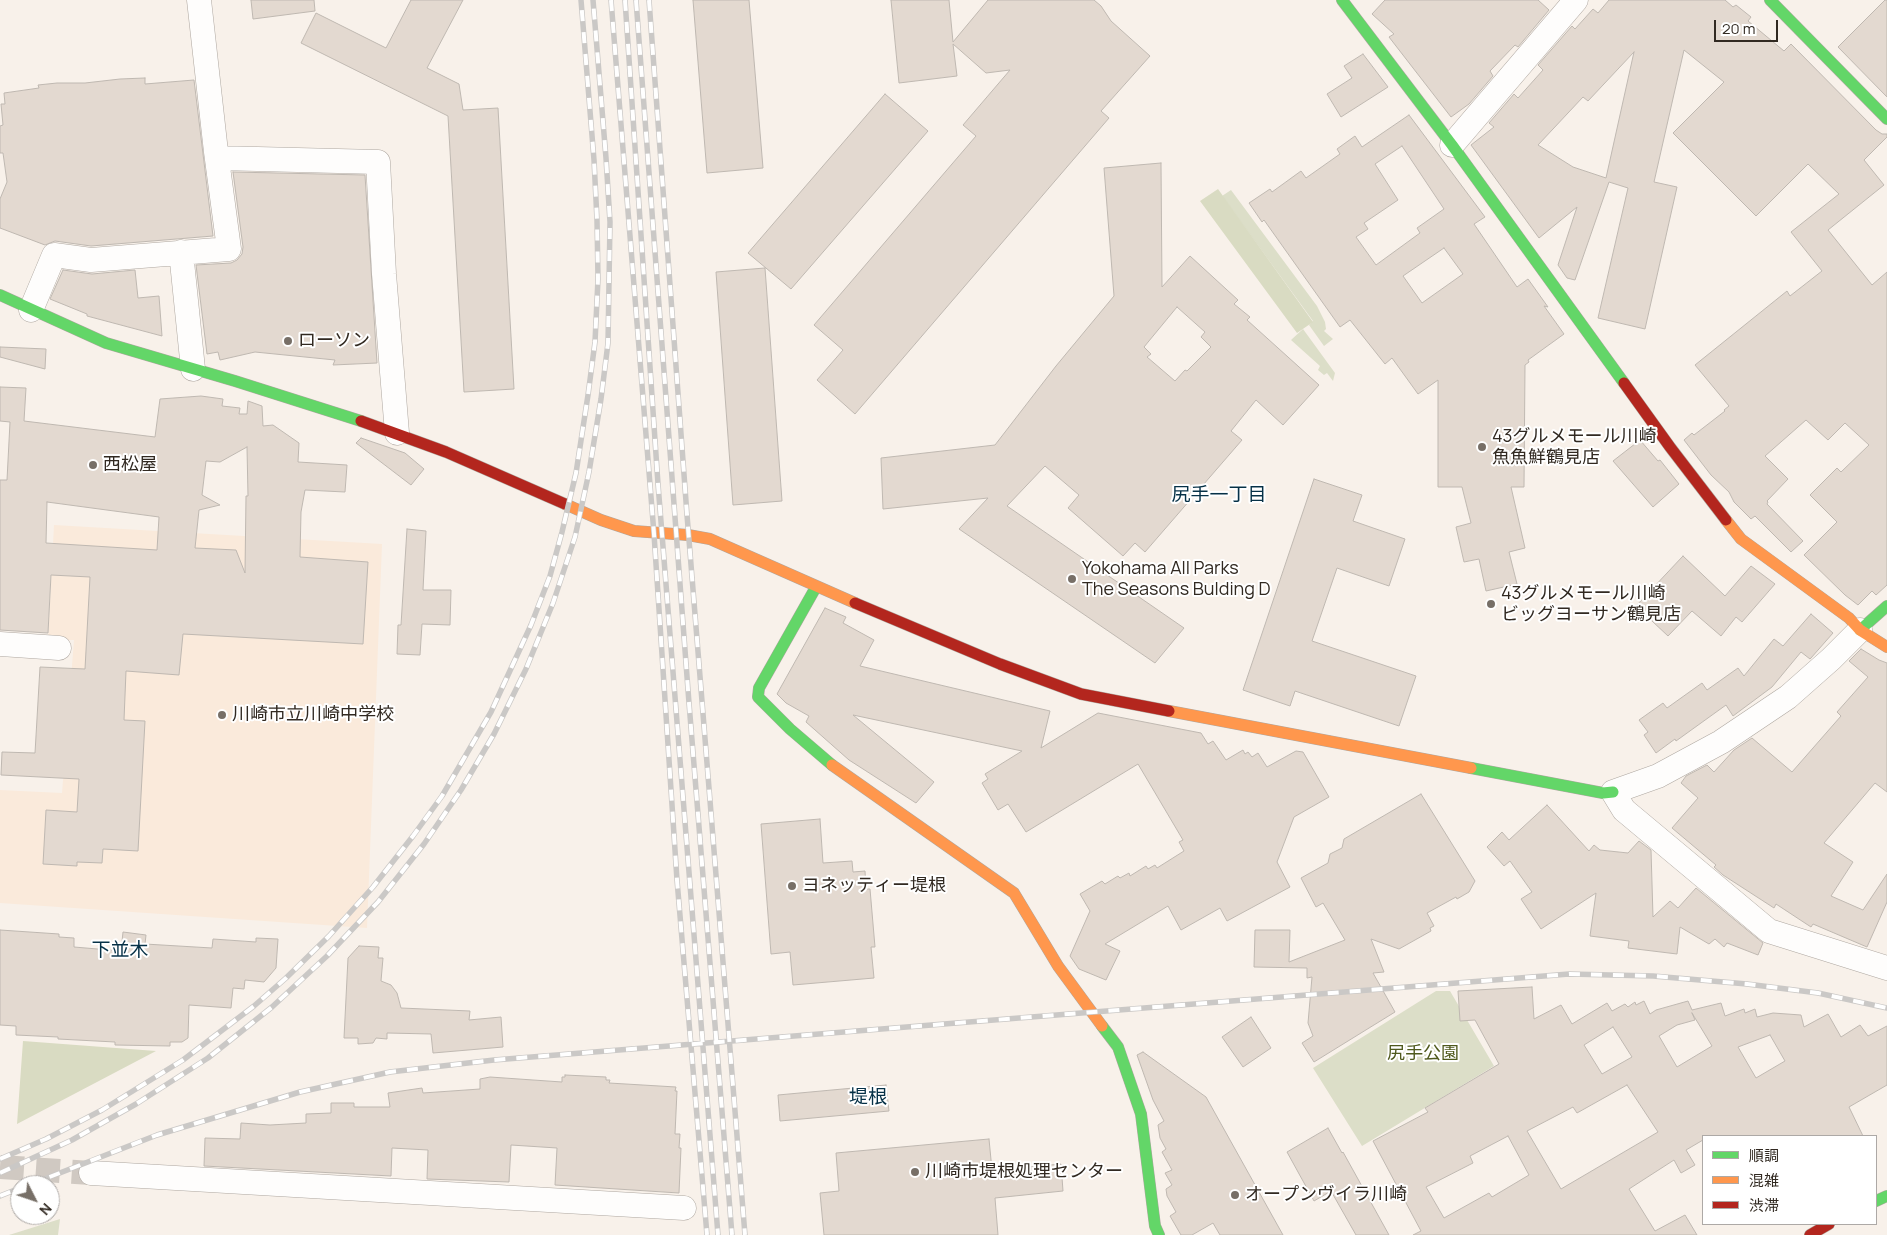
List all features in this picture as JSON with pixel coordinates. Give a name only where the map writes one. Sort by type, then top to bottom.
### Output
[{"type":"street","points":[[31,310],[54,255],[90,260],[229,249],[198,0]]},
{"type":"street","points":[[1342,0],[1452,145],[1670,447],[1741,539],[1848,618],[1860,630],[1887,647]]},
{"type":"street","points":[[1452,145],[1576,0]]},
{"type":"street","points":[[1770,0],[1887,119]]},
{"type":"street","points":[[217,158],[378,162],[384,274],[397,433]]},
{"type":"street","points":[[180,252],[194,369]]},
{"type":"street","points":[[0,295],[106,343],[397,433],[455,456],[600,520],[634,531],[688,535],[710,539],[816,587],[1000,664],[1081,694],[1603,793],[1613,792],[1658,776],[1721,742],[1788,697],[1887,606]]},
{"type":"street","points":[[816,587],[759,688],[758,696],[790,729],[840,772],[905,815],[1014,893],[1058,966],[1118,1047],[1141,1114],[1155,1226],[1158,1235]]},
{"type":"street","points":[[0,644],[59,648]]},
{"type":"street","points":[[1613,792],[1624,810],[1769,931],[1887,968]]},
{"type":"street","points":[[91,1172],[684,1208]]},
{"type":"street","points":[[1810,1235],[1828,1225]]},
{"type":"shaded area","name":"川崎市立川崎中学校","points":[[54,525],[382,544],[367,928],[0,903],[0,790],[62,793],[74,640],[48,640]]},
{"type":"green space","points":[[1218,189],[1313,322],[1297,333],[1200,201]]},
{"type":"green space","points":[[1231,190],[1317,306],[1325,322],[1326,329],[1324,331],[1333,339],[1324,346],[1309,325],[1313,321],[1222,196]]},
{"type":"green space","points":[[1303,329],[1335,373],[1333,381],[1327,373],[1324,375],[1318,370],[1320,366],[1291,340]]},
{"type":"green space","name":"尻手公園","points":[[1436,991],[1450,991],[1494,1066],[1362,1146],[1313,1068]]},
{"type":"green space","points":[[23,1041],[156,1051],[17,1124]]},
{"type":"green space","points":[[41,1225],[59,1225],[58,1235],[9,1235]]},
{"type":"building","points":[[251,0],[314,0],[315,11],[253,19]]},
{"type":"building","points":[[411,0],[463,0],[427,68],[459,84],[463,110],[498,108],[514,389],[464,392],[448,116],[301,43],[316,13],[386,48]]},
{"type":"building","points":[[693,0],[749,0],[763,168],[707,173]]},
{"type":"building","points":[[891,0],[949,0],[953,42],[988,0],[1094,0],[1101,6],[1111,21],[1150,56],[1101,111],[1109,118],[855,414],[817,380],[843,350],[814,325],[976,136],[963,125],[1010,70],[986,73],[953,44],[957,76],[899,83]]},
{"type":"building","points":[[1385,0],[1538,0],[1549,10],[1518,47],[1515,45],[1490,71],[1493,76],[1469,104],[1451,117],[1389,37],[1394,34],[1372,14]]},
{"type":"building","points":[[1609,0],[1725,0],[1733,7],[1736,5],[1751,17],[1748,21],[1784,51],[1791,44],[1876,130],[1882,134],[1887,134],[1887,137],[1864,160],[1884,185],[1828,230],[1872,285],[1887,272],[1887,585],[1876,595],[1872,591],[1858,605],[1804,555],[1837,522],[1810,495],[1837,468],[1841,472],[1869,445],[1845,423],[1828,440],[1806,420],[1765,456],[1788,479],[1767,501],[1767,504],[1803,541],[1791,552],[1755,516],[1751,519],[1734,502],[1729,492],[1711,475],[1684,440],[1692,433],[1694,435],[1729,406],[1695,365],[1787,291],[1790,296],[1822,271],[1791,232],[1839,194],[1808,164],[1756,216],[1673,133],[1724,82],[1684,50],[1654,182],[1677,187],[1645,329],[1598,318],[1628,188],[1609,182],[1575,280],[1567,278],[1558,265],[1577,207],[1539,238],[1471,145],[1494,127],[1489,123],[1514,94],[1518,98],[1543,70],[1538,65],[1572,26],[1575,29],[1593,9],[1598,13]],"holes":[[[1634,52],[1606,178],[1573,167],[1538,145],[1583,97],[1588,101]]]},
{"type":"building","points":[[1887,0],[1887,97],[1838,47]]},
{"type":"building","points":[[1363,54],[1388,87],[1341,117],[1327,94],[1352,78],[1344,66]]},
{"type":"building","points":[[145,78],[145,84],[194,80],[213,236],[91,246],[55,241],[45,245],[0,228],[0,199],[7,182],[3,153],[0,153],[0,126],[3,125],[1,104],[5,104],[4,93],[39,88],[38,85]]},
{"type":"building","points":[[885,94],[928,131],[791,289],[748,253]]},
{"type":"building","points":[[1409,115],[1485,217],[1474,224],[1517,287],[1528,279],[1564,334],[1528,360],[1529,362],[1525,365],[1524,487],[1511,487],[1525,548],[1509,552],[1517,584],[1486,591],[1479,559],[1464,562],[1456,527],[1471,523],[1462,487],[1438,487],[1438,380],[1418,394],[1392,358],[1385,364],[1350,320],[1340,327],[1264,220],[1262,222],[1249,203],[1270,189],[1272,192],[1301,171],[1306,178],[1340,154],[1337,149],[1355,136],[1362,147]],"holes":[[[1402,146],[1444,209],[1417,228],[1420,233],[1376,265],[1356,237],[1368,229],[1364,223],[1398,200],[1375,164]],[[1444,248],[1463,274],[1422,303],[1403,276]]]},
{"type":"building","points":[[1161,163],[1162,287],[1190,256],[1238,300],[1234,304],[1250,317],[1247,320],[1319,385],[1283,425],[1256,400],[1231,431],[1242,440],[1145,552],[1135,543],[1123,556],[1068,508],[1079,495],[1045,466],[1007,506],[1184,628],[1155,663],[959,529],[988,498],[883,509],[881,458],[995,445],[1056,366],[1114,296],[1104,168]],"holes":[[[1177,307],[1205,332],[1201,337],[1211,347],[1175,381],[1147,357],[1151,354],[1144,347]]]},
{"type":"building","points":[[233,172],[365,175],[377,363],[333,365],[335,360],[255,352],[220,360],[218,352],[207,354],[196,265],[231,263],[242,254],[243,247]]},
{"type":"building","points":[[765,268],[782,501],[733,505],[716,272]]},
{"type":"building","points":[[63,270],[92,274],[135,270],[138,298],[159,296],[162,336],[87,316],[87,314],[50,299]]},
{"type":"building","points":[[0,347],[46,349],[45,369],[0,357]]},
{"type":"building","points":[[0,387],[26,388],[24,421],[155,437],[160,399],[201,396],[223,399],[222,406],[240,408],[239,414],[247,414],[248,401],[262,406],[263,426],[273,425],[299,443],[298,462],[347,465],[345,492],[305,490],[301,512],[300,557],[368,562],[363,644],[183,634],[179,675],[126,671],[124,720],[145,721],[138,851],[103,849],[102,863],[77,862],[77,866],[43,864],[46,810],[77,812],[79,779],[1,775],[2,752],[35,753],[40,667],[85,669],[90,577],[51,575],[48,633],[0,630],[0,480],[7,480],[10,422],[0,421]],"holes":[[[247,447],[248,496],[246,496],[245,573],[236,550],[195,548],[199,510],[220,505],[202,495],[206,461],[220,462]],[[47,502],[159,517],[157,550],[46,543]]]},
{"type":"building","points":[[361,438],[405,453],[424,469],[411,485],[356,443]]},
{"type":"building","points":[[1640,440],[1658,461],[1660,460],[1679,484],[1653,507],[1613,461]]},
{"type":"building","points":[[1314,479],[1362,495],[1353,521],[1405,539],[1389,586],[1337,568],[1312,641],[1416,676],[1399,726],[1295,691],[1290,706],[1243,690]]},
{"type":"building","points":[[407,529],[426,531],[423,590],[451,590],[450,625],[422,624],[420,655],[397,654],[398,625],[401,625]]},
{"type":"building","points":[[1683,556],[1725,596],[1751,566],[1775,584],[1742,622],[1736,617],[1721,636],[1692,611],[1668,636],[1636,606]]},
{"type":"building","points":[[825,608],[846,617],[843,623],[874,640],[860,666],[1050,711],[1041,748],[1098,713],[1201,733],[1208,744],[1213,741],[1226,760],[1243,750],[1245,754],[1248,752],[1252,757],[1258,753],[1267,767],[1296,751],[1303,752],[1329,797],[1294,817],[1277,862],[1290,887],[1227,921],[1220,908],[1181,930],[1168,906],[1105,944],[1120,951],[1106,980],[1079,969],[1070,956],[1090,911],[1080,894],[1102,881],[1105,884],[1118,876],[1120,878],[1129,873],[1130,876],[1146,866],[1148,869],[1155,865],[1157,868],[1184,851],[1179,842],[1183,840],[1138,764],[1026,832],[1008,804],[998,810],[982,783],[988,779],[985,774],[1022,751],[853,715],[934,782],[916,803],[849,760],[806,722],[809,716],[786,703],[777,694]]},
{"type":"building","points":[[1811,614],[1833,633],[1810,659],[1801,652],[1772,687],[1733,716],[1726,705],[1656,753],[1644,735],[1648,732],[1639,720],[1663,703],[1667,708],[1702,683],[1707,690],[1738,668],[1744,676],[1774,639],[1783,646]]},
{"type":"building","points":[[1861,649],[1887,663],[1887,792],[1875,783],[1824,843],[1853,862],[1831,896],[1863,910],[1887,874],[1887,902],[1867,947],[1813,924],[1811,927],[1776,904],[1774,908],[1723,875],[1714,867],[1716,865],[1672,828],[1698,798],[1681,783],[1686,776],[1707,765],[1714,772],[1734,750],[1752,738],[1792,772],[1841,716],[1837,712],[1868,677],[1849,661]]},
{"type":"building","points":[[1421,794],[1475,881],[1469,892],[1427,913],[1434,926],[1430,928],[1431,931],[1399,949],[1371,939],[1384,972],[1373,973],[1395,1012],[1314,1062],[1302,1043],[1313,1036],[1308,1023],[1312,977],[1307,978],[1307,968],[1254,967],[1255,930],[1290,930],[1289,962],[1345,940],[1323,903],[1316,907],[1301,878],[1328,863],[1330,854],[1342,848],[1344,839]]},
{"type":"building","points":[[1547,805],[1589,851],[1594,845],[1600,850],[1628,853],[1639,841],[1651,850],[1653,917],[1670,901],[1678,908],[1696,888],[1763,943],[1758,955],[1727,943],[1724,947],[1715,939],[1709,944],[1680,927],[1677,954],[1628,948],[1629,941],[1590,936],[1596,893],[1541,929],[1521,899],[1532,892],[1510,861],[1504,866],[1487,847],[1502,832],[1509,840]]},
{"type":"building","name":"ヨネッティー堤根","points":[[820,819],[823,863],[852,861],[853,872],[865,871],[866,889],[870,889],[875,947],[871,947],[874,978],[793,985],[790,952],[771,954],[761,824]]},
{"type":"building","points":[[0,930],[59,934],[59,937],[74,938],[74,947],[121,951],[123,932],[146,935],[145,944],[212,948],[213,939],[256,942],[256,938],[278,939],[276,968],[264,982],[245,980],[244,989],[233,988],[231,1008],[189,1005],[188,1038],[182,1042],[170,1042],[170,1046],[115,1045],[115,1042],[16,1035],[16,1026],[0,1025]]},
{"type":"building","points":[[359,946],[379,947],[378,958],[383,958],[381,981],[391,985],[397,993],[401,1008],[470,1011],[469,1020],[501,1017],[503,1047],[433,1053],[431,1034],[387,1033],[387,1039],[376,1038],[373,1043],[358,1044],[358,1038],[344,1038],[348,958]]},
{"type":"building","points":[[1532,987],[1534,1019],[1561,1005],[1572,1024],[1607,1003],[1612,1011],[1625,1004],[1628,1007],[1635,1002],[1636,1005],[1644,1001],[1650,1014],[1656,1010],[1688,1001],[1692,1010],[1721,1003],[1725,1016],[1744,1009],[1745,1013],[1755,1009],[1757,1017],[1773,1013],[1801,1015],[1804,1027],[1828,1014],[1841,1037],[1860,1025],[1868,1036],[1887,1026],[1887,1085],[1849,1107],[1863,1135],[1702,1135],[1702,1141],[1686,1150],[1695,1165],[1681,1173],[1674,1160],[1629,1189],[1655,1231],[1685,1215],[1697,1235],[1413,1235],[1421,1231],[1373,1141],[1428,1112],[1425,1108],[1499,1064],[1475,1020],[1460,1021],[1458,991]],"holes":[[[1692,1013],[1712,1046],[1677,1067],[1659,1036],[1677,1025],[1695,1020]],[[1613,1027],[1632,1057],[1602,1074],[1584,1045]],[[1770,1035],[1785,1061],[1756,1078],[1738,1047]],[[1627,1085],[1658,1132],[1561,1189],[1527,1131],[1573,1107],[1577,1113]],[[1508,1136],[1529,1175],[1492,1197],[1489,1193],[1444,1218],[1426,1187],[1473,1163],[1470,1156]]]},
{"type":"building","points":[[1251,1017],[1271,1048],[1243,1067],[1222,1037]]},
{"type":"building","points":[[1143,1052],[1206,1097],[1283,1235],[1220,1235],[1213,1223],[1192,1235],[1181,1235],[1170,1216],[1176,1212],[1167,1196],[1166,1189],[1172,1185],[1165,1173],[1172,1170],[1162,1152],[1166,1149],[1160,1138],[1158,1125],[1164,1121],[1153,1100],[1137,1055]]},
{"type":"building","points":[[565,1075],[606,1077],[606,1080],[610,1080],[609,1083],[676,1087],[675,1134],[680,1134],[679,1148],[681,1148],[679,1193],[555,1185],[557,1148],[511,1145],[509,1182],[427,1179],[428,1150],[392,1148],[391,1176],[204,1166],[205,1138],[240,1139],[241,1123],[270,1125],[306,1123],[306,1114],[331,1113],[331,1103],[354,1103],[354,1107],[390,1107],[388,1093],[422,1088],[423,1093],[480,1089],[480,1079],[490,1077],[562,1082],[562,1077],[565,1077]]},
{"type":"building","points":[[886,1085],[889,1111],[780,1121],[778,1095]]},
{"type":"building","points":[[1328,1128],[1389,1235],[1356,1235],[1331,1191],[1314,1201],[1287,1152]]},
{"type":"building","name":"川崎市堤根処理センター","points":[[989,1139],[992,1170],[1061,1164],[1063,1191],[995,1198],[998,1235],[824,1235],[820,1193],[839,1191],[836,1153]]},
{"type":"tunnel","points":[[0,1167],[91,1173]]},
{"type":"railway","points":[[0,1159],[46,1139],[102,1110],[183,1060],[254,1006],[286,978],[329,936],[373,887],[413,836],[442,796],[491,712],[531,625],[550,576],[576,473],[595,342],[598,279],[597,220],[581,0]]},
{"type":"railway","points":[[0,1173],[72,1140],[136,1104],[208,1058],[272,1007],[327,956],[378,902],[424,844],[461,790],[494,734],[526,669],[553,603],[575,537],[589,472],[601,399],[608,343],[610,222],[593,0]]},
{"type":"railway","points":[[611,0],[654,534],[677,880],[707,1235]]},
{"type":"railway","points":[[625,0],[658,484],[718,1235]]},
{"type":"railway","points":[[636,0],[689,703],[732,1235]]},
{"type":"railway","points":[[649,0],[687,515],[745,1235]]},
{"type":"railway","points":[[55,1175],[157,1135],[300,1092],[390,1072],[494,1060],[1569,974],[1653,976],[1747,984],[1818,993],[1887,1008]]},
{"type":"railway","points":[[0,1196],[10,1192]]},
{"type":"traffic: fast","points":[[1342,0],[1452,145],[1624,383]]},
{"type":"traffic: fast","points":[[1770,0],[1887,119]]},
{"type":"traffic: fast","points":[[0,295],[106,343],[361,421]]},
{"type":"traffic: fast","points":[[816,587],[759,688],[758,697],[790,729],[832,765]]},
{"type":"traffic: fast","points":[[1860,630],[1887,606]]},
{"type":"traffic: fast","points":[[1471,768],[1603,793],[1613,792]]},
{"type":"traffic: fast","points":[[1102,1026],[1118,1047],[1141,1114],[1155,1226],[1159,1235]]},
{"type":"traffic: fast","points":[[1877,1201],[1887,1196]]},
{"type":"traffic: slow","points":[[565,504],[601,520],[634,531],[688,535],[710,539],[855,603]]},
{"type":"traffic: slow","points":[[1726,520],[1741,539],[1849,618],[1860,630],[1887,647]]},
{"type":"traffic: slow","points":[[1169,711],[1471,768]]},
{"type":"traffic: slow","points":[[832,765],[1014,893],[1058,966],[1102,1026]]},
{"type":"traffic: jam","points":[[1624,383],[1726,520]]},
{"type":"traffic: jam","points":[[361,421],[446,452],[565,504]]},
{"type":"traffic: jam","points":[[855,603],[1000,664],[1081,694],[1169,711]]},
{"type":"traffic: jam","points":[[1810,1235],[1827,1225]]},
{"type":"place","name":"ローソン","points":[[288,341]]},
{"type":"place","name":"43グルメモール川崎 魚魚鮮鶴見店","points":[[1482,447]]},
{"type":"place","name":"西松屋","points":[[93,465]]},
{"type":"place","name":"Yokohama All Parks The Seasons Bulding D","points":[[1072,579]]},
{"type":"place","name":"43グルメモール川崎 ビッグヨーサン鶴見店","points":[[1491,604]]},
{"type":"place","name":"川崎市立川崎中学校","points":[[222,715]]},
{"type":"place","name":"ヨネッティー堤根","points":[[792,886]]},
{"type":"place","name":"川崎市堤根処理センター","points":[[915,1172]]},
{"type":"place","name":"オープンヴイラ川崎","points":[[1235,1195]]},
{"type":"district","name":"尻手一丁目","points":[[1219,496]]},
{"type":"district","name":"下並木","points":[[120,951]]},
{"type":"district","name":"堤根","points":[[868,1098]]}]
